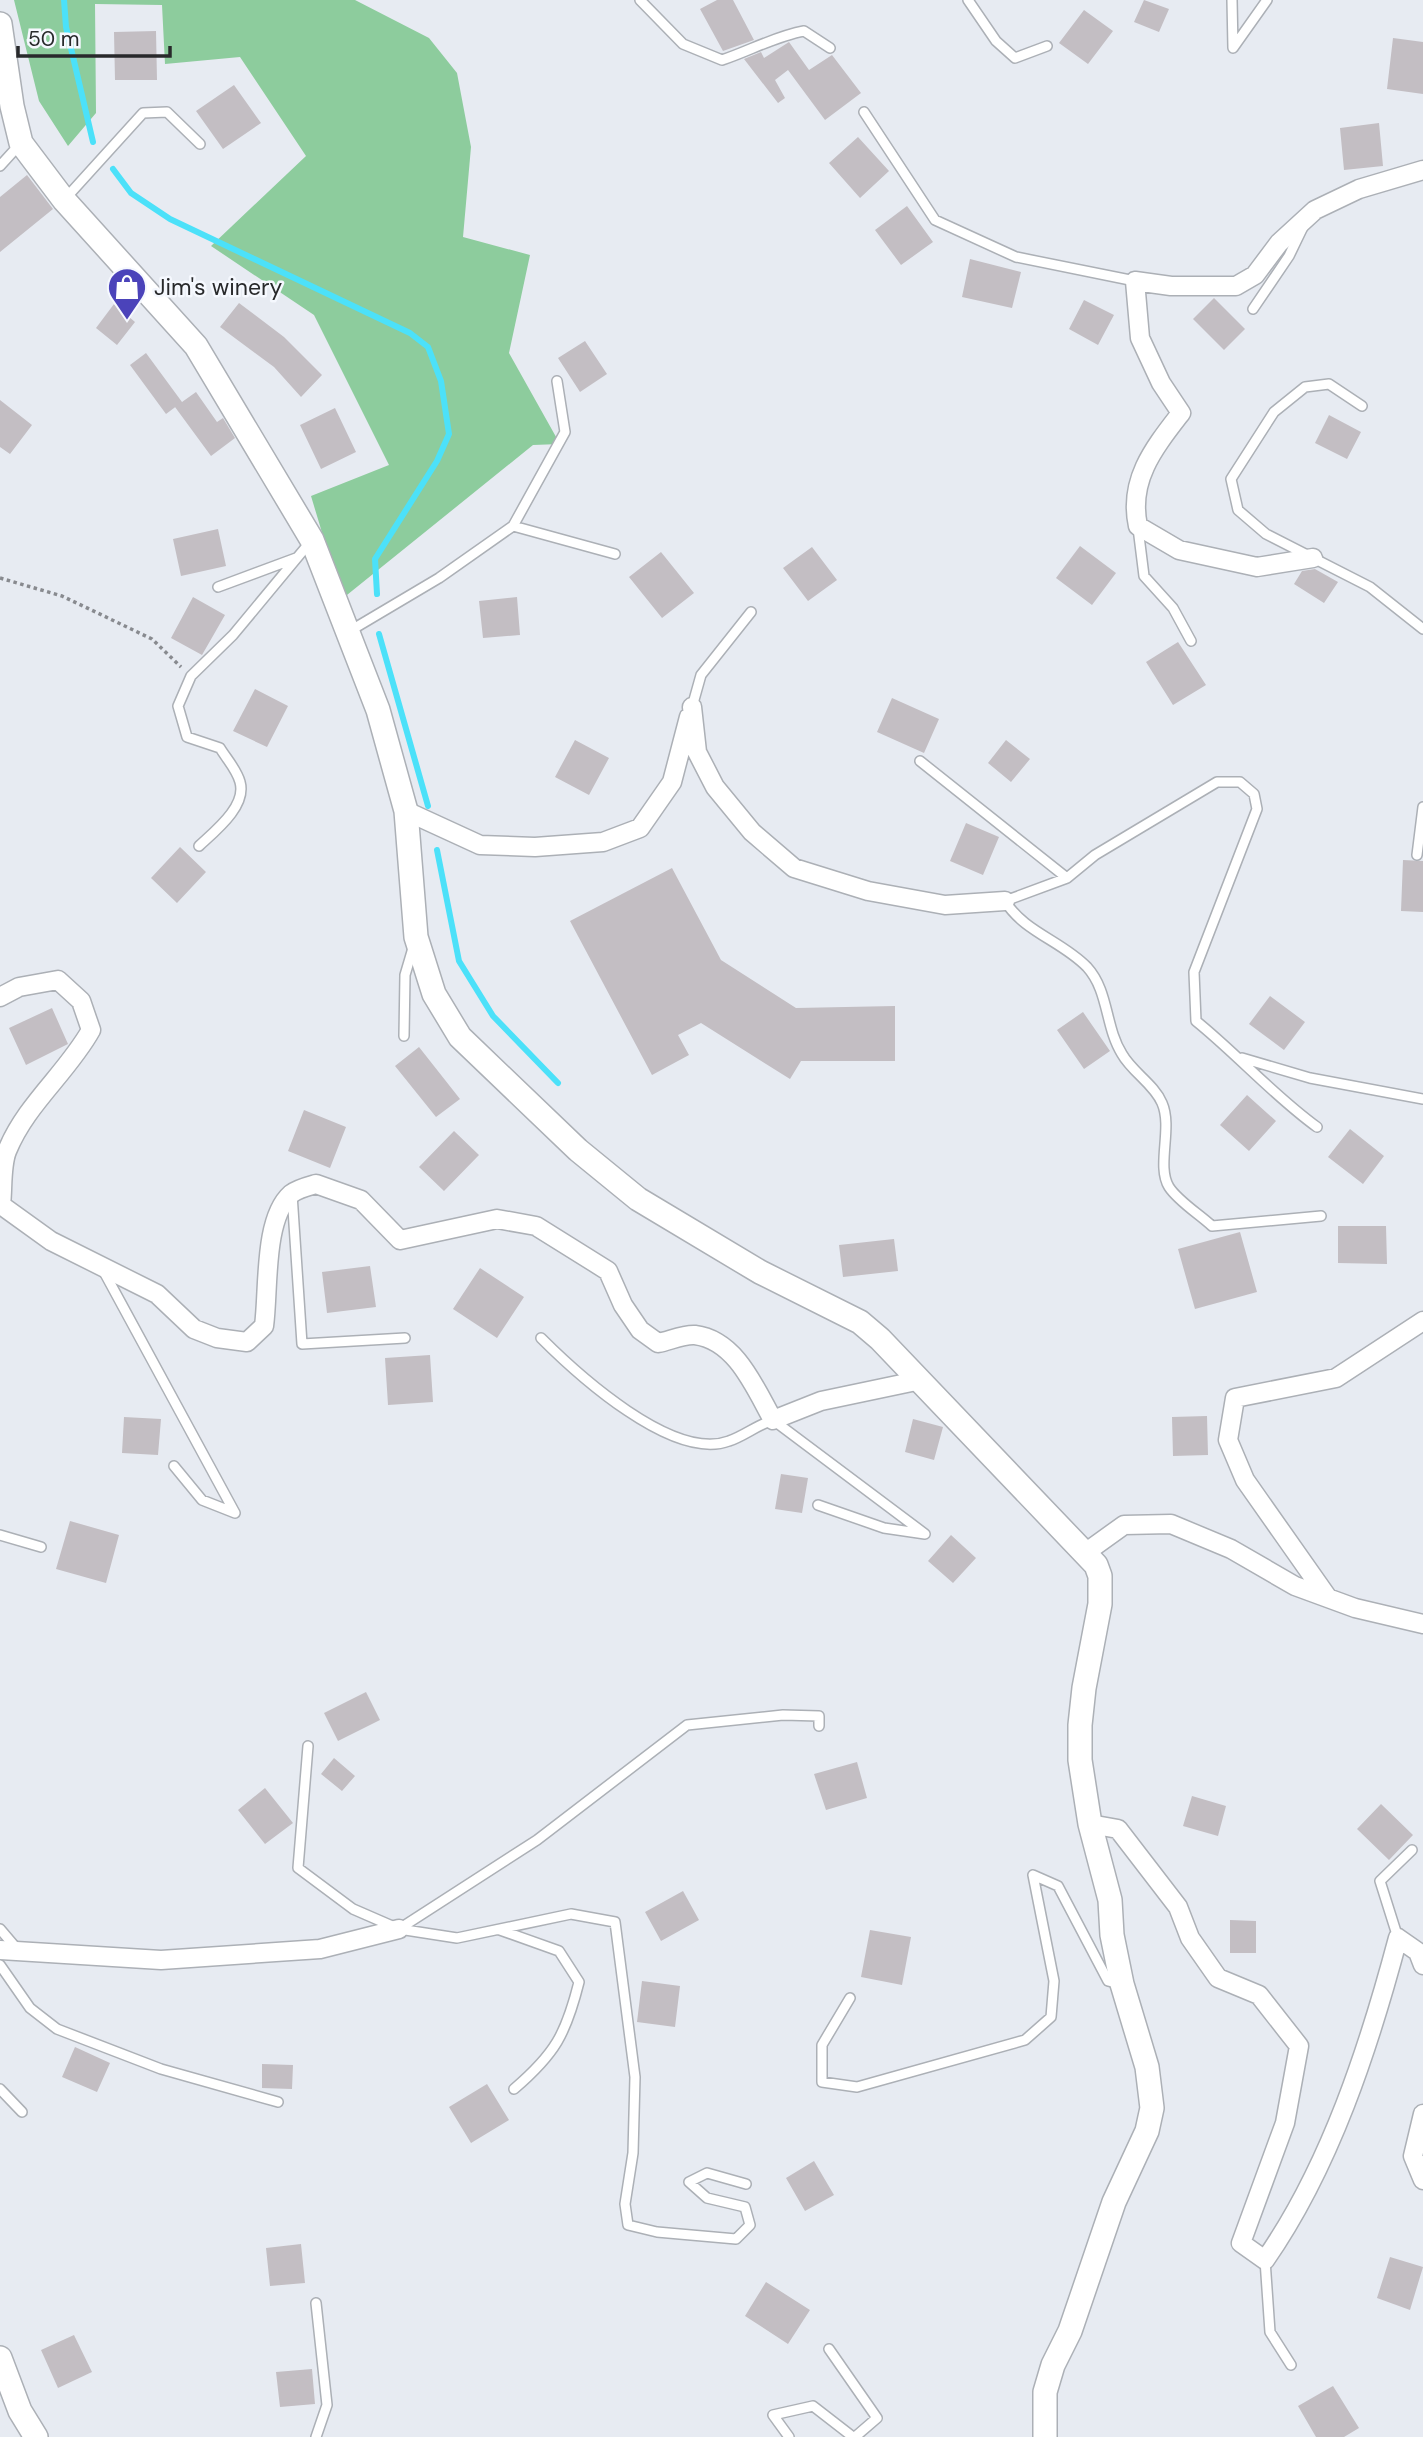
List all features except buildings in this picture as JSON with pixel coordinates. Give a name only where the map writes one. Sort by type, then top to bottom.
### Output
[{"type":"street","points":[[0,24],[12,106],[22,143],[64,200],[196,346],[348,632],[378,710],[405,811],[416,937],[435,994],[460,1037],[578,1150],[638,1199],[760,1272],[860,1322],[921,1380],[1096,1565],[1100,1604],[1080,1725],[1080,1760],[1090,1824],[1110,1900],[1112,1935],[1122,1984],[1147,2067],[1152,2108],[1147,2131],[1114,2202],[1070,2331],[1049,2379],[1045,2392],[1045,2437]]},
{"type":"street","points":[[1313,558],[1257,567],[1179,550],[1138,526],[1133,505],[1139,479],[1158,443],[1181,413],[1161,383],[1140,338],[1135,281],[1171,286],[1236,286],[1255,275],[1279,243],[1315,210],[1359,188],[1423,170]]},
{"type":"street","points":[[405,811],[480,845],[535,847],[603,842],[640,828],[672,782],[692,707]]},
{"type":"street","points":[[692,707],[697,752],[715,787],[752,832],[794,868],[868,891],[945,905],[1005,901]]},
{"type":"street","points":[[0,998],[19,987],[58,980],[81,1001],[91,1030],[79,1051],[29,1110],[6,1153],[1,1205],[51,1241],[157,1294],[194,1328],[217,1338],[247,1342],[264,1326],[270,1249],[279,1211],[292,1192],[316,1184],[361,1200],[400,1240],[497,1219],[536,1226],[608,1271],[623,1305],[640,1330],[658,1343],[693,1334],[720,1343],[750,1379],[773,1420],[821,1401],[921,1380]]},
{"type":"street","points":[[1328,1598],[1245,1480],[1228,1440],[1235,1398],[1336,1378],[1423,1321]]},
{"type":"street","points":[[1085,1553],[1124,1525],[1171,1524],[1231,1549],[1295,1586],[1355,1608],[1423,1624]]},
{"type":"street","points":[[1090,1824],[1118,1829],[1178,1907],[1191,1938],[1217,1978],[1259,1995],[1298,2046],[1285,2123],[1241,2243],[1265,2260],[1295,2218],[1360,2064],[1398,1938],[1418,1952],[1423,1965]]},
{"type":"street","points":[[0,1950],[161,1960],[320,1949],[399,1929]]},
{"type":"street","points":[[1423,2114],[1413,2156],[1423,2180]]},
{"type":"street","points":[[0,2358],[20,2411],[36,2437]]},
{"type":"lane","points":[[640,0],[684,44],[722,60],[756,49],[787,34],[804,31],[830,48]]},
{"type":"lane","points":[[968,0],[996,41],[1015,58],[1047,46]]},
{"type":"lane","points":[[1232,0],[1233,48],[1267,0]]},
{"type":"lane","points":[[64,200],[143,113],[167,112],[200,144]]},
{"type":"lane","points":[[864,112],[935,220],[1016,257],[1135,281]]},
{"type":"lane","points":[[0,166],[22,143]]},
{"type":"lane","points":[[1253,309],[1290,256],[1306,219]]},
{"type":"lane","points":[[348,632],[439,578],[513,526],[565,432],[557,381]]},
{"type":"lane","points":[[1363,406],[1329,384],[1305,387],[1274,412],[1231,479],[1238,510],[1266,534],[1370,587],[1423,629]]},
{"type":"lane","points":[[513,526],[615,554]]},
{"type":"lane","points":[[1138,526],[1144,576],[1173,608],[1191,641]]},
{"type":"lane","points":[[218,587],[305,549]]},
{"type":"lane","points":[[199,846],[222,825],[239,800],[241,783],[220,747],[187,737],[178,706],[191,676],[233,635],[305,549]]},
{"type":"lane","points":[[692,707],[701,675],[751,612]]},
{"type":"lane","points":[[920,761],[1067,878]]},
{"type":"lane","points":[[1317,1127],[1285,1103],[1241,1057],[1196,1021],[1194,972],[1257,809],[1254,794],[1240,782],[1217,782],[1095,855],[1067,878],[1005,901],[1014,916],[1084,964],[1098,980],[1114,1040],[1123,1056],[1164,1107],[1165,1177],[1169,1188],[1212,1226],[1321,1216]]},
{"type":"lane","points":[[1417,855],[1423,807]]},
{"type":"lane","points":[[404,1036],[405,975],[416,937]]},
{"type":"lane","points":[[1241,1057],[1310,1078],[1423,1099]]},
{"type":"lane","points":[[292,1192],[302,1344],[405,1338]]},
{"type":"lane","points":[[101,1266],[234,1513],[202,1500],[174,1466]]},
{"type":"lane","points":[[541,1338],[584,1381],[643,1420],[673,1436],[707,1443],[728,1442],[753,1427],[773,1420],[925,1534],[884,1528],[818,1505]]},
{"type":"lane","points":[[0,1535],[41,1547]]},
{"type":"lane","points":[[399,1929],[537,1840],[687,1725],[783,1714],[819,1716],[819,1726]]},
{"type":"lane","points":[[308,1746],[298,1868],[353,1909],[399,1929],[457,1938],[571,1914],[615,1922],[635,2077],[633,2153],[625,2204],[628,2225],[657,2232],[736,2239],[750,2225],[745,2207],[707,2198],[688,2182],[707,2173],[746,2184]]},
{"type":"lane","points":[[1398,1938],[1380,1881],[1412,1850]]},
{"type":"lane","points":[[850,1998],[822,2045],[822,2082],[857,2087],[1025,2040],[1051,2017],[1054,1981],[1033,1875],[1058,1886],[1108,1981],[1122,1984]]},
{"type":"lane","points":[[0,1929],[20,1953]]},
{"type":"lane","points":[[499,1929],[559,1951],[579,1982],[568,2025],[540,2067],[514,2089]]},
{"type":"lane","points":[[0,1965],[30,2008],[57,2029],[161,2070],[278,2102]]},
{"type":"lane","points":[[0,2089],[22,2112]]},
{"type":"lane","points":[[1265,2260],[1270,2332],[1291,2365]]},
{"type":"lane","points":[[316,2303],[327,2405],[316,2437]]},
{"type":"lane","points":[[789,2437],[773,2415],[813,2406],[854,2437],[877,2418],[829,2349]]},
{"type":"path","points":[[0,578],[62,596],[152,639],[191,676]]},
{"type":"green space","points":[[14,0],[355,0],[429,38],[457,73],[471,147],[463,237],[530,255],[509,353],[560,444],[533,445],[342,599],[311,496],[389,465],[314,315],[211,246],[306,156],[240,57],[165,64],[162,5],[95,4],[96,113],[68,146],[39,101]]},
{"type":"waterway","points":[[64,0],[66,27],[93,142]]},
{"type":"waterway","points":[[113,169],[131,193],[170,219],[410,333],[428,347],[441,381],[449,434],[437,461],[375,559],[377,594]]},
{"type":"waterway","points":[[379,634],[428,806]]},
{"type":"waterway","points":[[437,850],[459,961],[493,1016],[558,1083]]},
{"type":"place","name":"Jim's winery","points":[[127,321]]}]
